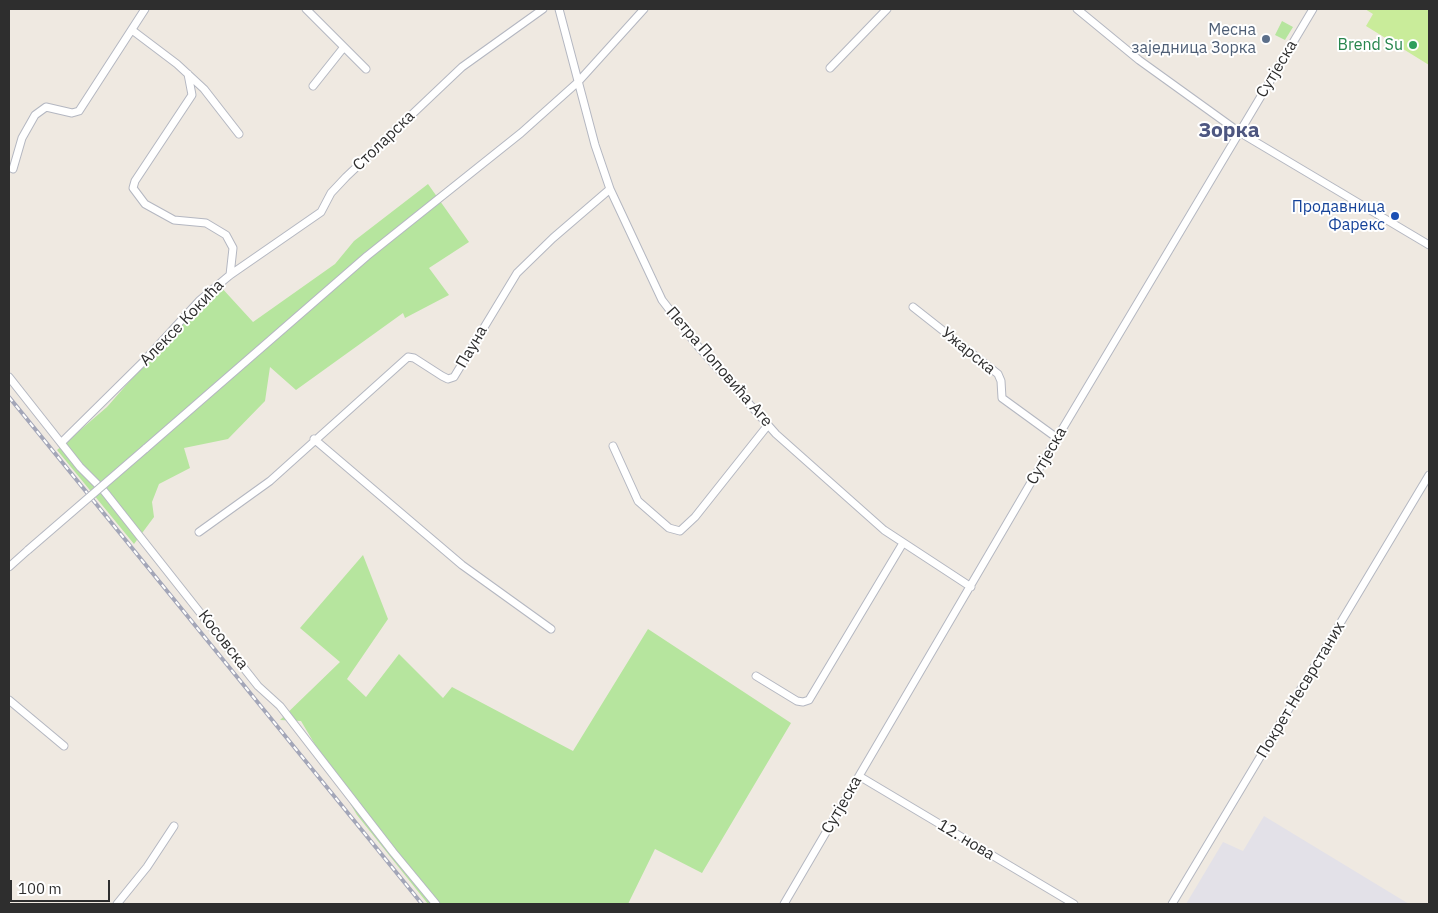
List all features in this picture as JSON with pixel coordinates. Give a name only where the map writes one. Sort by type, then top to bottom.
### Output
[{"type":"street","points":[[13,169],[22,138],[35,115],[46,107],[72,113],[79,111],[145,9]]},
{"type":"street","points":[[306,9],[366,69]]},
{"type":"street","name":"Столарска","points":[[230,274],[321,212],[331,193],[346,177],[450,79],[543,9]]},
{"type":"street","name":"Петра Поповића Аге","points":[[559,9],[578,82],[610,189],[662,300],[696,344],[768,425],[884,530],[972,587]]},
{"type":"street","points":[[9,567],[367,256],[521,133],[578,82],[644,9]]},
{"type":"street","points":[[830,68],[887,9]]},
{"type":"street","points":[[1077,9],[1138,60],[1239,132],[1429,245]]},
{"type":"street","name":"Сутјеска","points":[[784,904],[972,587],[1057,438],[1313,9]]},
{"type":"street","points":[[132,30],[204,89],[238,134]]},
{"type":"street","points":[[313,86],[344,47]]},
{"type":"street","name":"Алексе Кокића","points":[[61,443],[142,363],[199,301],[230,274],[233,248],[226,235],[206,224],[174,220],[145,204],[133,188],[135,181],[192,95],[188,74]]},
{"type":"street","name":"Пауна","points":[[199,532],[270,481],[314,439],[408,357],[414,358],[442,376],[454,377],[517,273],[553,238],[610,189]]},
{"type":"street","name":"Ужарска","points":[[913,307],[998,374],[1001,382],[1002,398],[1057,438]]},
{"type":"street","name":"Косовска","points":[[9,376],[80,467],[104,491],[258,686],[280,706],[393,852],[436,904]]},
{"type":"street","points":[[614,446],[632,492],[641,505],[669,528],[680,531],[695,517],[768,425]]},
{"type":"street","points":[[314,439],[462,564],[551,629]]},
{"type":"street","name":"Покрет Несврстаних","points":[[1172,904],[1429,475]]},
{"type":"street","points":[[756,676],[797,700],[805,702],[809,700],[903,543]]},
{"type":"street","points":[[9,700],[64,746]]},
{"type":"street","name":"12. нова","points":[[859,776],[1074,904]]},
{"type":"street","points":[[117,904],[147,867],[174,826]]},
{"type":"shaded area","points":[[1264,816],[1409,904],[1186,904],[1223,842],[1243,851]]},
{"type":"green space","name":"Brend Su","points":[[1365,9],[1429,9],[1429,65],[1366,26],[1373,14]]},
{"type":"green space","points":[[1282,21],[1293,27],[1285,40],[1275,35]]},
{"type":"green space","points":[[428,184],[469,242],[429,268],[449,295],[405,318],[403,313],[296,390],[270,367],[265,401],[228,439],[184,448],[190,468],[159,484],[152,502],[154,517],[134,544],[57,450],[107,407],[171,334],[220,286],[253,322],[335,264],[354,241]]},
{"type":"green space","points":[[363,555],[388,619],[347,679],[366,697],[399,654],[443,698],[452,687],[573,751],[648,629],[791,723],[702,873],[655,849],[628,904],[428,904],[357,815],[301,721],[280,720],[340,662],[300,628]]},
{"type":"railway","points":[[9,397],[422,904]]},
{"type":"place","name":"Месна заједница Зорка","points":[[1266,39]]},
{"type":"place","name":"Brend Su","points":[[1413,45]]},
{"type":"place","name":"Продавница Фарекс","points":[[1395,216]]},
{"type":"district","name":"Зорка","points":[[1229,131]]}]
